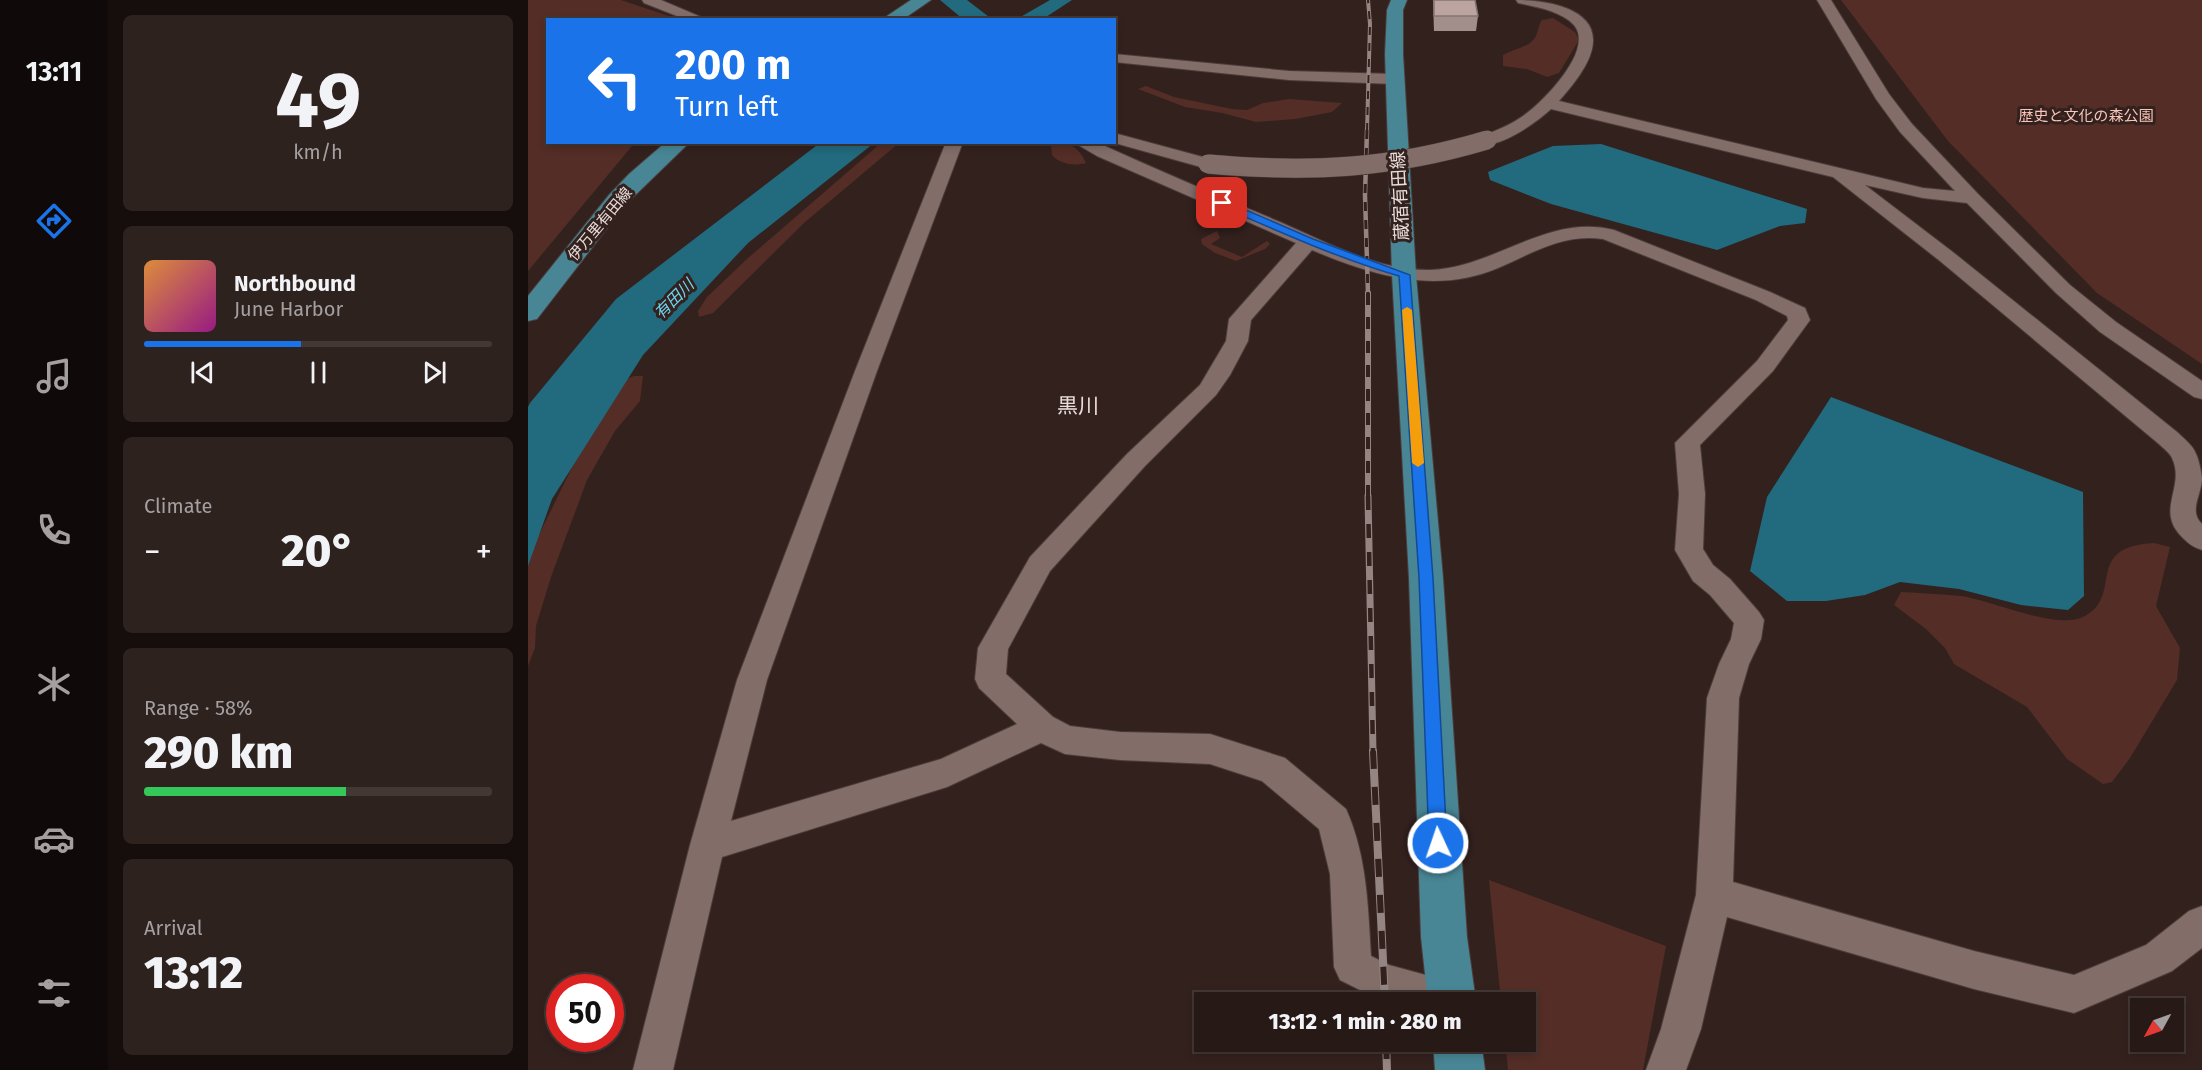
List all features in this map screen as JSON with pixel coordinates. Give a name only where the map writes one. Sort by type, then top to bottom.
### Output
[{"type":"main road","points":[[892,18],[923,0]]},
{"type":"main road","name":"蔵宿有田線","points":[[1399,0],[1395,10],[1394,79],[1404,275],[1426,578],[1444,937],[1451,992]]},
{"type":"main road","name":"伊万里有田線","points":[[528,313],[623,194],[677,144]]},
{"type":"main road","name":"蔵宿有田線","points":[[1458,1052],[1460,1070]]},
{"type":"street","points":[[649,0],[696,18]]},
{"type":"street","points":[[1116,139],[1208,164],[1297,171],[1334,171],[1422,160],[1487,140],[1524,124],[1550,104],[1562,91],[1585,52],[1587,42],[1584,30],[1577,22],[1548,6],[1523,0]]},
{"type":"street","points":[[1824,0],[1882,96],[1906,128],[1972,198],[2056,282],[2108,327],[2202,392]]},
{"type":"street","points":[[1116,58],[1252,72],[1368,80],[1394,79]]},
{"type":"street","points":[[1550,104],[1923,194],[1972,198]]},
{"type":"street","points":[[653,1070],[707,845],[752,680],[857,393],[954,144]]},
{"type":"street","points":[[1086,144],[1309,241],[1404,275],[1431,276],[1489,265],[1556,235],[1590,230],[1607,234],[1763,296],[1797,314],[1799,320],[1765,366],[1687,443],[1692,494],[1689,550],[1703,573],[1720,587],[1749,620],[1746,639],[1734,664],[1723,698],[1714,896],[1681,1029],[1666,1070]]},
{"type":"street","points":[[1840,174],[1947,257],[2168,438],[2184,454],[2189,480],[2182,511],[2185,524],[2202,540]]},
{"type":"street","points":[[1309,241],[1240,319],[1237,341],[1219,375],[1208,390],[1136,460],[1040,564],[993,648],[990,679],[1042,727],[1065,740],[1120,746],[1210,749],[1273,769],[1334,820],[1348,874],[1353,967],[1405,992]]},
{"type":"street","points":[[707,845],[947,772],[1042,727]]},
{"type":"street","points":[[1714,896],[1974,970],[2074,994],[2158,958],[2202,924]]},
{"type":"green space","points":[[528,0],[621,0],[675,18],[546,18],[546,144],[637,144],[632,146],[528,271]]},
{"type":"green space","name":"歴史と文化の森公園","points":[[1841,0],[2202,0],[2202,364],[2097,293],[1948,141]]},
{"type":"green space","points":[[1553,18],[1575,32],[1579,40],[1559,73],[1547,77],[1527,69],[1503,66],[1503,55],[1531,42],[1542,20]]},
{"type":"green space","points":[[1146,86],[1174,97],[1232,109],[1247,110],[1263,103],[1289,99],[1342,103],[1332,112],[1295,119],[1256,122],[1185,107],[1138,89]]},
{"type":"green space","points":[[880,144],[898,144],[804,223],[713,313],[699,317],[698,311],[707,297],[748,258]]},
{"type":"green space","points":[[1051,144],[1066,144],[1076,149],[1086,163],[1064,163],[1052,155]]},
{"type":"green space","points":[[1217,231],[1220,238],[1211,244],[1242,257],[1267,241],[1270,244],[1265,249],[1236,261],[1215,253],[1202,244],[1201,239]]},
{"type":"green space","points":[[634,376],[643,376],[640,401],[615,431],[587,480],[551,577],[536,626],[535,648],[528,666],[528,562],[533,547],[584,443],[610,407],[621,381]]},
{"type":"green space","points":[[2154,543],[2170,547],[2156,606],[2180,648],[2177,680],[2130,758],[2112,782],[2103,784],[2067,759],[2027,707],[1954,664],[1945,648],[1926,629],[1894,605],[1901,592],[1954,595],[2040,617],[2071,620],[2083,617],[2095,608],[2102,597],[2111,563],[2118,553],[2132,546]]},
{"type":"green space","points":[[1489,880],[1666,946],[1643,1070],[1508,1070],[1506,1052],[1536,1052],[1536,992],[1500,992]]},
{"type":"water","points":[[1050,0],[1072,0],[1045,18],[1019,18]]},
{"type":"water","name":"有田川","points":[[818,144],[873,144],[748,243],[643,355],[552,499],[528,566],[528,407],[616,299]]},
{"type":"water","points":[[1601,144],[1807,209],[1805,223],[1780,226],[1717,250],[1551,204],[1490,180],[1488,172],[1553,146]]},
{"type":"water","points":[[1831,397],[2083,492],[2084,596],[2068,610],[2021,605],[1959,589],[1900,582],[1865,595],[1826,601],[1787,601],[1750,571],[1767,497]]},
{"type":"building","points":[[1434,0],[1475,0],[1478,16],[1434,16]]},
{"type":"waterway","points":[[951,0],[978,18]]},
{"type":"railway","points":[[1367,131],[1370,24],[1368,0]]},
{"type":"railway","points":[[1367,130],[1365,195],[1368,294]]},
{"type":"railway","points":[[1368,294],[1368,496]]},
{"type":"railway","points":[[1368,496],[1373,752]]},
{"type":"railway","points":[[1373,751],[1385,992]]},
{"type":"railway","points":[[1386,1052],[1387,1070]]},
{"type":"slow traffic","points":[[1407,310],[1418,463]]},
{"type":"district","name":"黒川","points":[[1078,406]]},
{"type":"route","points":[[1222,203],[1309,241],[1404,275],[1426,578],[1438,843]]}]
